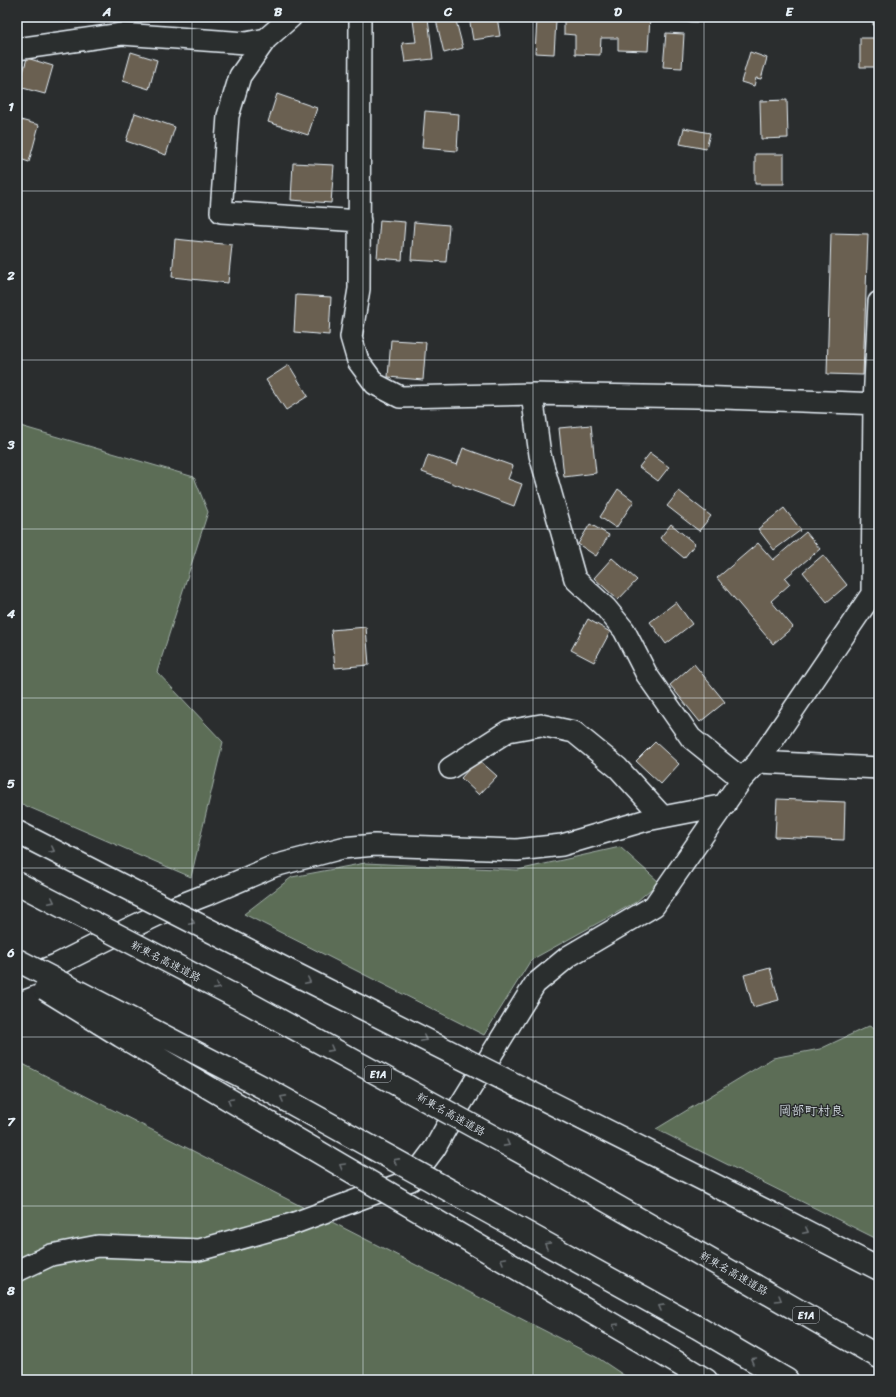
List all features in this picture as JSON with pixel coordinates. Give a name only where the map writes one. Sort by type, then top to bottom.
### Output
[{"type":"highway","points":[[17,832],[304,979],[879,1269]]},
{"type":"highway","name":"新東名高速道路","points":[[17,884],[250,1004],[539,1162],[879,1357]]},
{"type":"highway","points":[[17,960],[266,1089],[695,1326],[787,1380]]},
{"type":"highway","points":[[17,972],[121,1036],[706,1380]]},
{"type":"street","points":[[291,17],[266,39],[240,76],[228,116],[221,212],[360,221]]},
{"type":"street","points":[[360,17],[359,288],[351,337],[358,361],[375,384],[400,397],[532,394],[705,397],[876,403]]},
{"type":"street","points":[[17,49],[122,34],[246,43],[266,39]]},
{"type":"street","points":[[17,1271],[51,1255],[98,1246],[199,1250],[292,1224],[411,1180],[435,1148],[535,984],[568,956],[654,906],[742,779],[758,762],[872,594],[879,302]]},
{"type":"street","points":[[532,394],[540,455],[575,579],[606,608],[624,630],[647,675],[691,738],[742,779]]},
{"type":"street","points":[[450,768],[508,731],[541,725],[574,732],[618,768],[663,817]]},
{"type":"street","points":[[758,762],[879,768]]},
{"type":"street","points":[[17,980],[56,965],[170,909],[274,866],[335,850],[375,844],[517,850],[562,846],[648,820],[725,805]]},
{"type":"green space","points":[[17,425],[194,477],[208,512],[157,672],[223,742],[191,877],[17,802]]},
{"type":"green space","points":[[620,847],[659,882],[636,902],[531,960],[484,1035],[244,914],[292,877],[365,863],[518,870]]},
{"type":"green space","points":[[869,1026],[879,1031],[879,1240],[656,1129],[773,1058],[820,1049]]},
{"type":"green space","points":[[17,1061],[598,1358],[631,1380],[17,1380]]},
{"type":"building","points":[[455,17],[463,48],[444,53],[436,20]]},
{"type":"building","points":[[469,17],[497,17],[500,36],[473,40]]},
{"type":"building","points":[[564,17],[650,17],[648,51],[618,50],[618,38],[601,38],[600,55],[575,54],[575,35],[564,34]]},
{"type":"building","points":[[664,17],[698,17],[698,22],[664,21]]},
{"type":"building","points":[[813,17],[813,18],[792,18]]},
{"type":"building","points":[[873,17],[879,17],[879,25],[873,25]]},
{"type":"building","points":[[428,18],[433,59],[405,62],[402,43],[416,42],[413,20]]},
{"type":"building","points":[[537,19],[556,21],[554,54],[535,53]]},
{"type":"building","points":[[666,33],[684,34],[682,68],[663,67]]},
{"type":"building","points":[[860,38],[879,38],[879,67],[860,67]]},
{"type":"building","points":[[131,52],[157,60],[149,89],[123,81]]},
{"type":"building","points":[[750,52],[767,58],[761,79],[756,78],[754,86],[741,82]]},
{"type":"building","points":[[27,58],[53,66],[45,94],[19,87]]},
{"type":"building","points":[[277,94],[317,108],[308,135],[268,122]]},
{"type":"building","points":[[787,100],[788,138],[761,139],[760,101]]},
{"type":"building","points":[[425,111],[459,114],[457,151],[422,148]]},
{"type":"building","points":[[135,113],[175,127],[166,155],[126,141]]},
{"type":"building","points":[[17,119],[39,125],[29,162],[17,158]]},
{"type":"building","points":[[684,128],[710,133],[706,149],[680,144]]},
{"type":"building","points":[[755,154],[784,154],[784,184],[755,184]]},
{"type":"building","points":[[293,163],[334,165],[331,203],[291,200]]},
{"type":"building","points":[[380,220],[405,222],[402,260],[377,258]]},
{"type":"building","points":[[414,222],[449,225],[446,262],[411,260]]},
{"type":"building","points":[[831,233],[868,234],[863,375],[827,374]]},
{"type":"building","points":[[175,239],[232,245],[228,283],[172,277]]},
{"type":"building","points":[[296,295],[331,297],[329,335],[294,332]]},
{"type":"building","points":[[391,340],[426,342],[423,380],[388,377]]},
{"type":"building","points":[[289,365],[308,396],[286,410],[266,380]]},
{"type":"building","points":[[591,425],[596,473],[564,477],[559,428]]},
{"type":"building","points":[[463,448],[513,466],[508,479],[522,484],[514,506],[422,472],[428,455],[457,465]]},
{"type":"building","points":[[650,453],[669,467],[658,481],[639,467]]},
{"type":"building","points":[[618,489],[634,501],[616,528],[600,517]]},
{"type":"building","points":[[679,491],[711,516],[699,531],[667,506]]},
{"type":"building","points":[[784,508],[801,530],[774,550],[758,529]]},
{"type":"building","points":[[590,524],[609,535],[596,556],[578,544]]},
{"type":"building","points":[[671,524],[695,544],[684,558],[660,538]]},
{"type":"building","points":[[806,532],[820,549],[785,578],[790,584],[771,601],[793,627],[773,644],[717,578],[758,543],[773,560]]},
{"type":"building","points":[[823,555],[847,585],[827,602],[803,572]]},
{"type":"building","points":[[612,558],[637,580],[618,600],[594,578]]},
{"type":"building","points":[[676,602],[692,624],[666,644],[650,622]]},
{"type":"building","points":[[588,619],[610,632],[594,662],[571,650]]},
{"type":"building","points":[[366,627],[369,665],[335,668],[331,630]]},
{"type":"building","points":[[694,664],[725,702],[700,722],[670,685]]},
{"type":"building","points":[[655,742],[679,764],[661,784],[636,761]]},
{"type":"building","points":[[478,759],[497,776],[479,795],[461,778]]},
{"type":"building","points":[[777,799],[845,802],[844,840],[775,837]]},
{"type":"building","points":[[770,968],[779,1000],[753,1007],[744,975]]},
{"type":"district","name":"岡部町村良","points":[[811,1110]]}]
